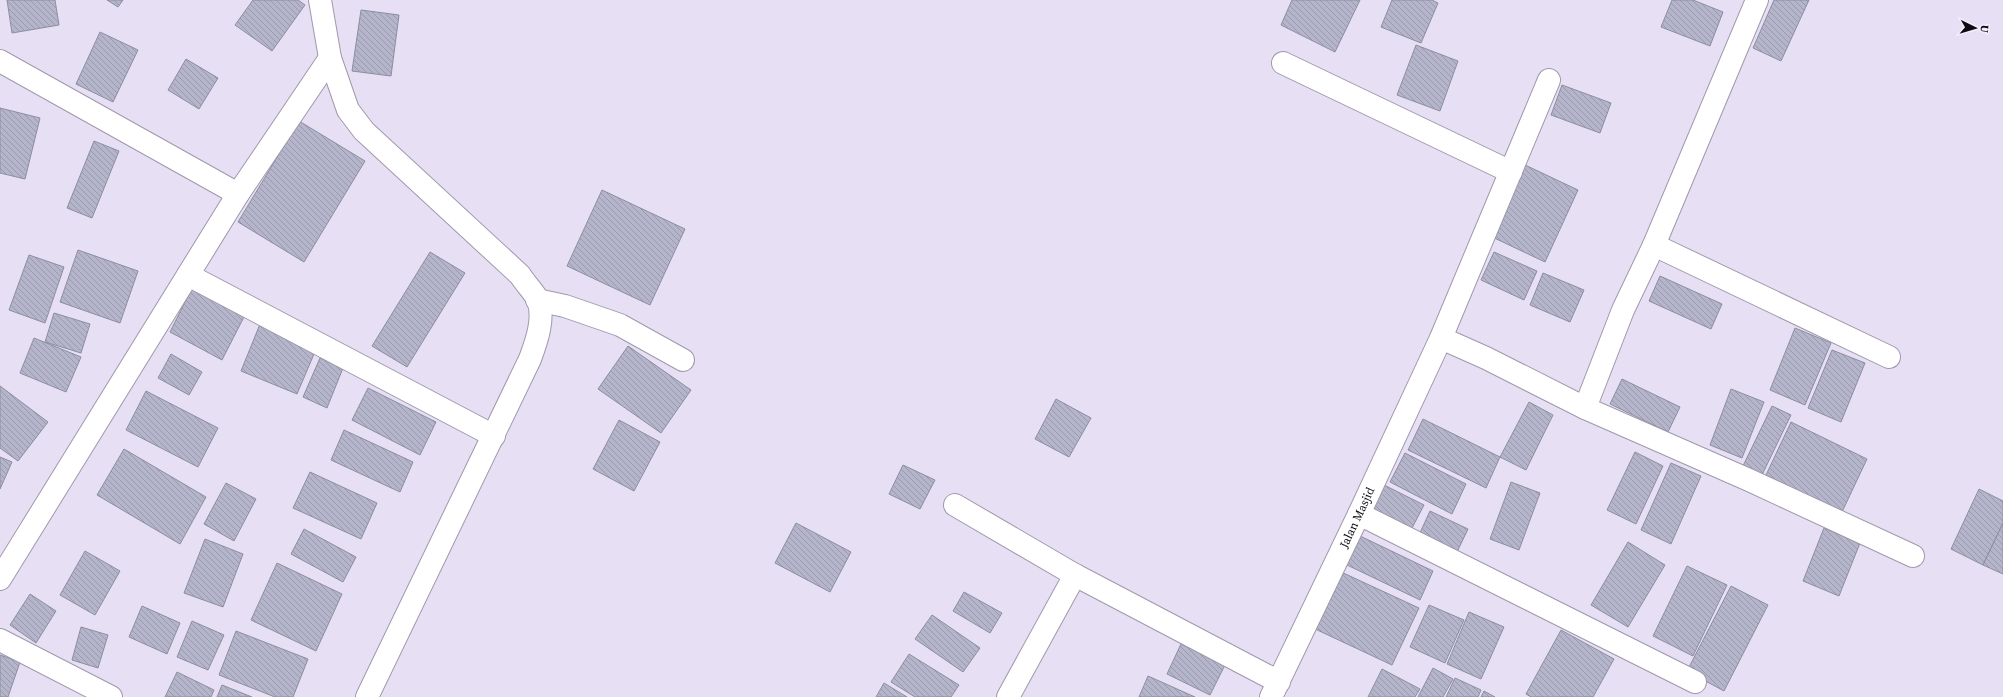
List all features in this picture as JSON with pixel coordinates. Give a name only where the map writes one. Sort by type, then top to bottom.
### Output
[{"type":"street","points":[[320,0],[330,58],[348,110],[364,131],[520,275],[537,300],[540,334],[494,436],[367,697]]},
{"type":"street","points":[[1585,408],[1623,310],[1654,245],[1757,0]]},
{"type":"street","points":[[0,579],[238,194],[330,58]]},
{"type":"street","points":[[0,61],[238,194]]},
{"type":"street","points":[[1283,63],[1511,172]]},
{"type":"street","name":"Jalan Masjid","points":[[1275,690],[1441,338],[1549,80]]},
{"type":"street","points":[[1654,245],[1889,357]]},
{"type":"street","points":[[188,275],[494,436]]},
{"type":"street","points":[[537,300],[565,306],[620,325],[683,360]]},
{"type":"street","points":[[1441,338],[1486,358],[1585,408],[1749,480],[1913,556]]},
{"type":"street","points":[[955,505],[1275,690]]},
{"type":"street","points":[[1359,514],[1695,682]]},
{"type":"street","points":[[1008,697],[1075,575]]},
{"type":"street","points":[[0,640],[111,697]]},
{"type":"building","points":[[7,0],[55,0],[59,25],[12,33]]},
{"type":"building","points":[[107,0],[123,0],[118,7]]},
{"type":"building","points":[[253,0],[298,0],[305,5],[272,51],[235,25]]},
{"type":"building","points":[[1292,0],[1360,0],[1335,52],[1281,25]]},
{"type":"building","points":[[1392,0],[1432,0],[1438,3],[1421,43],[1381,27]]},
{"type":"building","points":[[1672,0],[1693,0],[1723,12],[1710,46],[1661,27]]},
{"type":"building","points":[[1774,0],[1809,0],[1781,61],[1753,48]]},
{"type":"building","points":[[361,10],[399,15],[391,76],[352,71]]},
{"type":"building","points":[[100,32],[138,50],[113,102],[76,84]]},
{"type":"building","points":[[1416,45],[1458,61],[1440,111],[1397,95]]},
{"type":"building","points":[[186,59],[218,78],[199,109],[168,90]]},
{"type":"building","points":[[1562,85],[1611,103],[1600,133],[1551,115]]},
{"type":"building","points":[[0,108],[40,118],[25,179],[0,173]]},
{"type":"building","points":[[299,121],[365,161],[304,262],[238,222]]},
{"type":"building","points":[[94,141],[119,151],[92,218],[67,208]]},
{"type":"building","points":[[1523,164],[1578,190],[1545,262],[1490,236]]},
{"type":"building","points":[[602,190],[685,229],[650,305],[567,266]]},
{"type":"building","points":[[78,250],[138,271],[120,323],[60,302]]},
{"type":"building","points":[[430,252],[465,273],[407,367],[372,346]]},
{"type":"building","points":[[1494,252],[1537,271],[1524,300],[1481,280]]},
{"type":"building","points":[[29,255],[64,267],[45,323],[9,310]]},
{"type":"building","points":[[1543,273],[1584,290],[1570,322],[1530,305]]},
{"type":"building","points":[[1660,276],[1722,304],[1711,329],[1649,301]]},
{"type":"building","points":[[192,288],[245,315],[222,360],[170,332]]},
{"type":"building","points":[[54,313],[90,324],[81,353],[45,342]]},
{"type":"building","points":[[260,324],[317,347],[297,394],[241,371]]},
{"type":"building","points":[[1795,328],[1831,343],[1805,405],[1770,390]]},
{"type":"building","points":[[34,338],[81,357],[66,392],[20,373]]},
{"type":"building","points":[[628,346],[691,390],[661,433],[598,389]]},
{"type":"building","points":[[1832,350],[1865,363],[1841,422],[1808,408]]},
{"type":"building","points":[[171,354],[202,372],[189,395],[158,378]]},
{"type":"building","points":[[320,358],[343,368],[327,408],[303,397]]},
{"type":"building","points":[[1622,379],[1680,407],[1668,432],[1610,404]]},
{"type":"building","points":[[0,386],[48,422],[18,461],[0,448]]},
{"type":"building","points":[[368,388],[436,422],[420,455],[352,420]]},
{"type":"building","points":[[1731,389],[1764,402],[1742,458],[1710,445]]},
{"type":"building","points":[[146,391],[218,428],[198,467],[126,430]]},
{"type":"building","points":[[1056,399],[1091,418],[1069,457],[1035,439]]},
{"type":"building","points":[[1529,402],[1553,415],[1526,470],[1500,457]]},
{"type":"building","points":[[1772,406],[1791,415],[1761,477],[1742,468]]},
{"type":"building","points":[[1423,419],[1500,457],[1486,488],[1408,450]]},
{"type":"building","points":[[619,420],[660,442],[634,491],[593,469]]},
{"type":"building","points":[[1791,422],[1867,459],[1842,512],[1766,475]]},
{"type":"building","points":[[344,430],[413,462],[400,492],[331,460]]},
{"type":"building","points":[[124,449],[206,497],[180,544],[97,495]]},
{"type":"building","points":[[1635,452],[1663,466],[1636,524],[1607,510]]},
{"type":"building","points":[[1405,453],[1466,484],[1452,514],[1390,482]]},
{"type":"building","points":[[0,457],[12,462],[0,489]]},
{"type":"building","points":[[1671,463],[1701,476],[1671,544],[1641,530]]},
{"type":"building","points":[[903,465],[935,480],[920,509],[889,494]]},
{"type":"building","points":[[310,472],[377,503],[361,539],[293,508]]},
{"type":"building","points":[[1511,482],[1540,493],[1519,550],[1490,539]]},
{"type":"building","points":[[226,483],[256,499],[234,541],[204,524]]},
{"type":"building","points":[[1384,485],[1424,505],[1411,530],[1372,510]]},
{"type":"building","points":[[1979,489],[2003,501],[2003,523],[1983,565],[1951,549]]},
{"type":"building","points":[[1430,511],[1468,529],[1457,552],[1419,535]]},
{"type":"building","points":[[796,523],[851,552],[830,592],[775,563]]},
{"type":"building","points":[[2003,523],[2003,574],[1983,565]]},
{"type":"building","points":[[1824,528],[1860,543],[1839,596],[1803,581]]},
{"type":"building","points":[[304,529],[356,557],[343,582],[291,554]]},
{"type":"building","points":[[1358,535],[1433,571],[1420,600],[1345,564]]},
{"type":"building","points":[[205,539],[243,554],[223,607],[184,593]]},
{"type":"building","points":[[1628,542],[1665,565],[1628,627],[1591,605]]},
{"type":"building","points":[[85,551],[120,571],[95,615],[60,595]]},
{"type":"building","points":[[277,563],[342,594],[316,651],[251,620]]},
{"type":"building","points":[[1687,566],[1727,585],[1693,656],[1653,636]]},
{"type":"building","points":[[1339,571],[1419,608],[1392,665],[1313,628]]},
{"type":"building","points":[[1731,586],[1768,605],[1724,691],[1687,671]]},
{"type":"building","points":[[964,592],[1002,613],[990,633],[953,611]]},
{"type":"building","points":[[30,594],[56,611],[36,643],[10,625]]},
{"type":"building","points":[[1429,605],[1464,620],[1445,663],[1410,647]]},
{"type":"building","points":[[142,606],[180,623],[167,654],[129,637]]},
{"type":"building","points":[[1469,612],[1504,627],[1481,679],[1447,664]]},
{"type":"building","points":[[932,615],[980,648],[963,672],[915,639]]},
{"type":"building","points":[[192,621],[224,635],[208,670],[177,657]]},
{"type":"building","points":[[81,627],[108,635],[98,668],[72,660]]},
{"type":"building","points":[[1561,630],[1614,659],[1593,697],[1531,697],[1526,694]]},
{"type":"building","points":[[236,631],[308,659],[293,697],[275,697],[219,675]]},
{"type":"building","points":[[1181,644],[1225,665],[1210,695],[1167,674]]},
{"type":"building","points":[[909,654],[959,685],[951,697],[915,697],[891,682]]},
{"type":"building","points":[[0,655],[20,662],[8,697],[0,697]]},
{"type":"building","points":[[1433,668],[1453,679],[1443,697],[1418,697]]},
{"type":"building","points":[[1382,669],[1420,689],[1415,697],[1368,697]]},
{"type":"building","points":[[177,672],[214,690],[211,697],[165,697]]},
{"type":"building","points":[[1148,676],[1195,697],[1139,697]]},
{"type":"building","points":[[1455,678],[1481,690],[1478,697],[1446,697]]},
{"type":"building","points":[[884,683],[907,697],[876,697]]},
{"type":"building","points":[[222,685],[252,697],[217,697]]},
{"type":"building","points":[[1484,691],[1495,697],[1481,697]]}]
